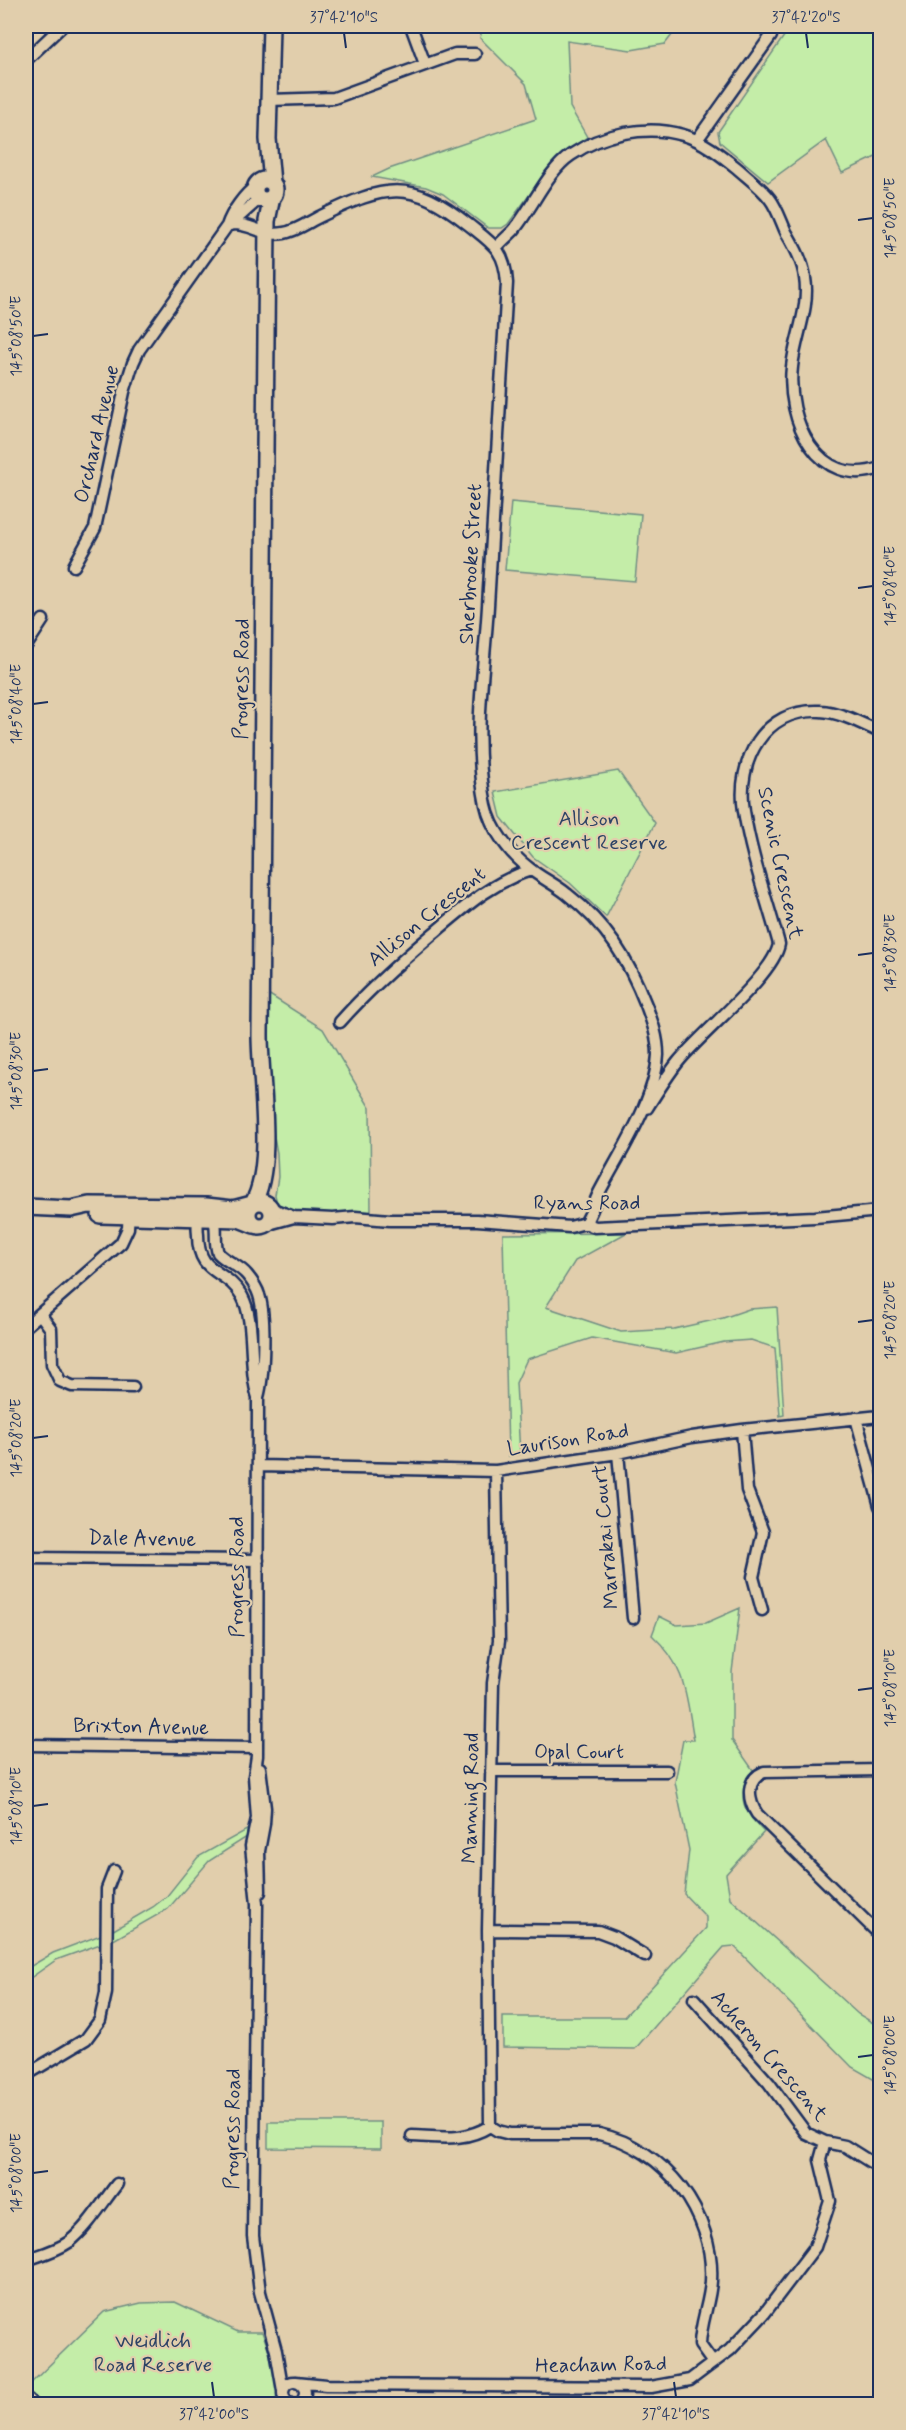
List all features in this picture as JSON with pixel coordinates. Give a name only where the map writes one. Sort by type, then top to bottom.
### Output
[{"type":"street","points":[[26,60],[62,26]]},
{"type":"street","name":"Progress Road","points":[[253,1204],[262,1184],[265,1136],[260,1035],[268,228],[264,191],[271,26]]},
{"type":"street","points":[[411,26],[425,64]]},
{"type":"street","points":[[697,140],[771,36]]},
{"type":"street","points":[[269,100],[334,98],[460,53],[475,54]]},
{"type":"street","points":[[229,225],[249,225],[290,232],[368,194],[390,191],[424,195],[436,201],[497,247],[513,231],[568,156],[582,148],[641,130],[673,133],[697,140],[731,164],[771,200],[802,264],[806,298],[792,367],[791,397],[796,416],[806,438],[818,458],[833,468],[863,471],[880,468]]},
{"type":"street","name":"Orchard Avenue","points":[[75,567],[95,528],[124,392],[139,350],[229,225],[264,191]]},
{"type":"street","name":"Sherbrooke Street","points":[[497,247],[503,259],[507,283],[478,737],[489,815],[507,845],[531,870]]},
{"type":"street","points":[[26,646],[43,620]]},
{"type":"street","name":"Scenic Crescent","points":[[640,1118],[679,1061],[763,974],[777,953],[778,944],[744,811],[744,773],[755,745],[772,724],[801,713],[820,711],[838,714],[880,732]]},
{"type":"street","points":[[531,870],[557,886],[600,923],[623,955],[641,992],[654,1027],[658,1049],[655,1071],[640,1118],[597,1195],[593,1211],[585,1223]]},
{"type":"street","name":"Allison Crescent","points":[[340,1022],[399,962],[479,896],[509,877],[531,870]]},
{"type":"street","name":"Progress Road","points":[[265,1136],[271,1171],[270,1208]]},
{"type":"street","points":[[263,1202],[270,1208],[272,1216],[260,1225],[248,1216],[248,1209],[253,1204],[263,1202]]},
{"type":"street","name":"Ryans Road","points":[[26,1207],[71,1209],[89,1205],[129,1211],[202,1212],[233,1209],[253,1204]]},
{"type":"street","name":"Ryans Road","points":[[270,1208],[294,1217]]},
{"type":"street","points":[[26,1326],[118,1246],[128,1231],[129,1211]]},
{"type":"street","name":"Ryans Road","points":[[202,1212],[215,1219],[238,1219],[260,1225],[294,1217],[477,1220],[570,1227],[585,1223],[595,1227],[607,1227],[815,1217],[880,1211]]},
{"type":"street","name":"Progress Road","points":[[202,1212],[198,1241],[201,1257],[211,1269],[236,1288],[245,1303],[258,1397]]},
{"type":"street","name":"Progress Road","points":[[215,1219],[215,1240],[218,1253],[242,1269],[251,1281],[259,1295],[262,1315],[262,1378],[258,1397],[257,1752],[254,1776],[257,1813],[251,1842],[257,1904],[253,2236],[260,2292],[276,2351],[283,2391]]},
{"type":"street","points":[[40,1314],[51,1329],[52,1364],[60,1381],[72,1386],[133,1387]]},
{"type":"street","name":"Laurison Road","points":[[258,1466],[496,1472],[618,1453],[692,1437],[880,1416]]},
{"type":"street","points":[[856,1418],[880,1506]]},
{"type":"street","points":[[742,1430],[747,1490],[763,1532],[753,1577],[762,1610]]},
{"type":"street","name":"Marrakai Court","points":[[618,1453],[633,1618]]},
{"type":"street","name":"Manning Road","points":[[490,2126],[488,1930],[493,1683],[499,1641],[496,1472]]},
{"type":"street","name":"Dale Avenue","points":[[26,1558],[258,1560]]},
{"type":"street","name":"Brixton Avenue","points":[[26,1745],[257,1752]]},
{"type":"street","points":[[880,1770],[771,1771],[756,1776],[749,1796],[757,1815],[880,1935]]},
{"type":"street","name":"Opal Court","points":[[491,1771],[667,1771]]},
{"type":"street","points":[[26,2075],[86,2039],[100,2020],[106,1993],[107,1889],[114,1871]]},
{"type":"street","points":[[488,1930],[598,1931],[614,1937],[645,1956]]},
{"type":"street","name":"Acheron Crescent","points":[[693,1999],[769,2083],[800,2127],[825,2142],[845,2145],[880,2168]]},
{"type":"street","points":[[412,2136],[475,2135],[490,2126],[510,2134],[600,2134],[613,2137],[640,2150],[677,2183],[699,2214],[708,2242],[711,2281],[700,2345],[713,2363]]},
{"type":"street","name":"Heacham Road","points":[[296,2382],[326,2385],[659,2386],[690,2380],[737,2343],[764,2314],[818,2241],[830,2201],[820,2160],[825,2142]]},
{"type":"street","points":[[26,2260],[69,2242],[117,2184]]},
{"type":"street","name":"Progress Road","points":[[276,2351],[296,2382]]},
{"type":"street","points":[[296,2382],[304,2389],[305,2399],[290,2404],[284,2398],[283,2391],[289,2383],[296,2382]]},
{"type":"street","name":"Heacham Road","points":[[305,2399],[326,2385]]},
{"type":"street","points":[[26,2401],[29,2404]]},
{"type":"green space","points":[[483,26],[679,26],[665,44],[631,50],[567,41],[570,107],[587,137],[565,153],[547,171],[508,224],[502,228],[488,228],[443,194],[426,187],[372,177],[389,169],[536,119],[526,84],[480,38]]},
{"type":"green space","points":[[791,26],[880,26],[880,155],[842,173],[826,140],[768,182],[720,142],[718,132]]},
{"type":"green space","points":[[511,502],[641,514],[635,581],[505,570]]},
{"type":"green space","name":"Allison Crescent Reserve","points":[[618,771],[655,823],[606,917],[570,883],[533,857],[501,817],[495,792]]},
{"type":"green space","points":[[265,992],[323,1029],[370,1108],[371,1212],[311,1214],[288,1210],[277,1203],[275,1195],[278,1177],[277,1153],[271,1120]]},
{"type":"green space","points":[[626,1233],[575,1261],[546,1307],[621,1332],[674,1329],[723,1318],[749,1309],[777,1307],[784,1415],[780,1416],[775,1348],[751,1340],[724,1342],[676,1353],[592,1338],[527,1359],[516,1383],[520,1454],[508,1456],[503,1234]]},
{"type":"green space","points":[[740,1608],[732,1672],[732,1740],[753,1770],[744,1788],[744,1803],[751,1817],[764,1832],[726,1874],[730,1898],[858,2014],[880,2027],[880,2083],[852,2067],[734,1946],[724,1947],[635,2049],[503,2047],[503,2017],[624,2017],[706,1928],[706,1917],[684,1894],[689,1850],[675,1782],[683,1740],[694,1740],[689,1710],[679,1671],[664,1647],[652,1635],[659,1616],[677,1625],[706,1623]]},
{"type":"green space","points":[[252,1827],[250,1835],[209,1861],[168,1909],[110,1942],[110,1932],[153,1907],[167,1896],[198,1857]]},
{"type":"green space","points":[[103,1934],[103,1943],[56,1960],[26,1981],[26,1969],[53,1953]]},
{"type":"green space","points":[[268,2122],[381,2122],[381,2149],[268,2148]]},
{"type":"green space","name":"Weidlich Road Reserve","points":[[175,2302],[238,2332],[262,2332],[276,2369],[280,2395],[269,2404],[40,2404],[26,2388],[104,2312],[141,2303]]}]
